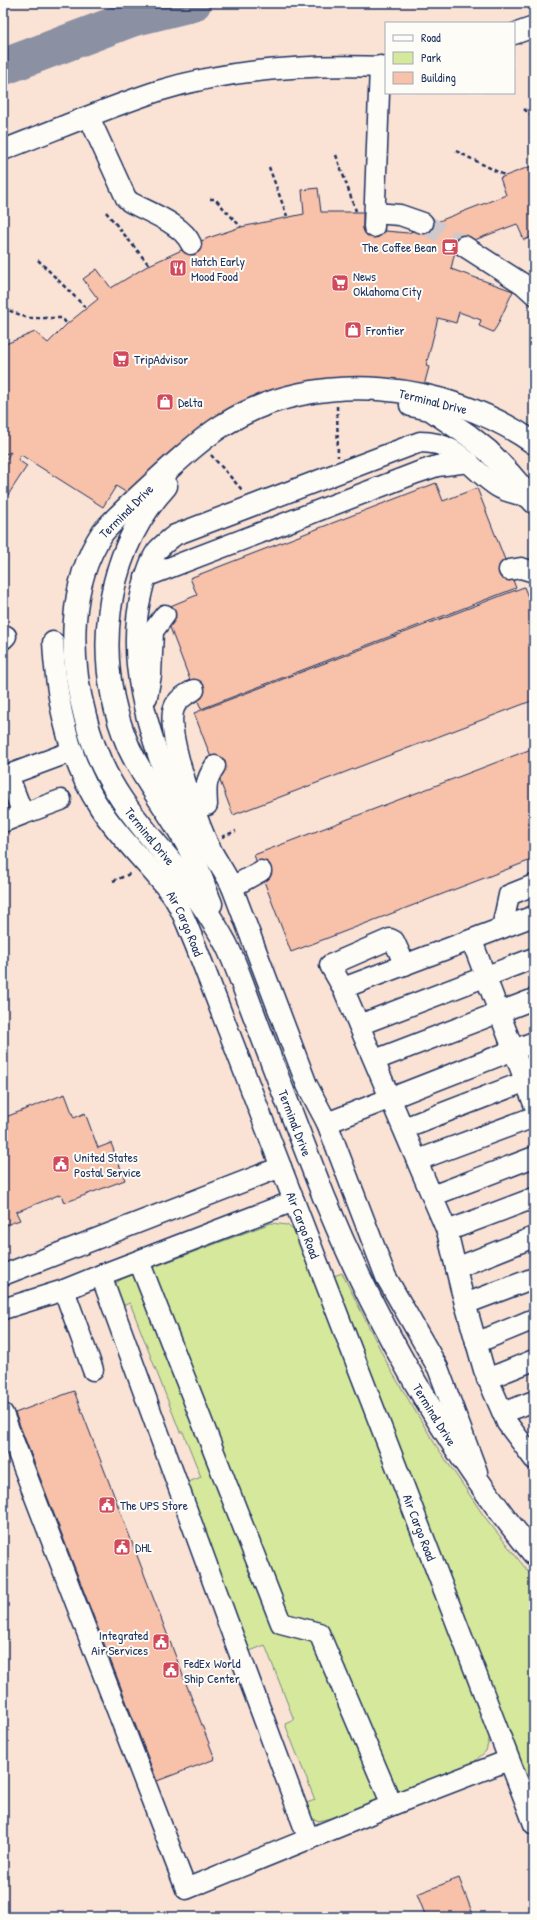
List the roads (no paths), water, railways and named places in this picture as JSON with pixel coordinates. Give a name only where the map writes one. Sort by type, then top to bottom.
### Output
[{"type":"main road","name":"Terminal Drive","points":[[534,443],[490,418],[453,403],[408,393],[362,388],[316,391],[267,403],[225,424],[188,452],[118,516],[103,532],[93,546],[86,563],[76,607],[74,640],[78,690],[93,742],[108,776],[121,799],[193,892],[227,946],[325,1198],[366,1291],[426,1400],[482,1485],[534,1554]]},
{"type":"main road","points":[[227,946],[191,852],[141,771],[128,743],[113,699],[107,646],[109,614],[114,585],[132,533],[153,501],[192,458],[240,422],[282,401],[337,395],[373,395],[430,409],[488,451],[532,500]]},
{"type":"street","points":[[515,34],[534,27]]},
{"type":"street","points":[[3,150],[159,91],[245,72],[308,66],[383,66],[368,217],[395,214],[423,223]]},
{"type":"street","points":[[88,117],[126,198],[130,202],[178,228],[186,235],[192,244]]},
{"type":"street","points":[[464,246],[523,284],[534,294]]},
{"type":"street","points":[[191,852],[144,709],[139,688],[135,631],[145,577],[157,552],[175,535],[406,446],[420,442],[444,444],[469,462],[499,488],[532,500]]},
{"type":"street","points":[[145,577],[416,473],[437,466],[469,462]]},
{"type":"street","points":[[534,572],[521,568],[511,576],[534,585]]},
{"type":"street","points":[[144,709],[151,675],[153,631],[165,615]]},
{"type":"street","name":"Air Cargo Road","points":[[53,642],[54,673],[66,728],[73,751],[88,786],[100,807],[116,829],[172,896],[184,920],[237,1050],[294,1202],[534,1824]]},
{"type":"street","points":[[229,880],[207,843],[193,803],[173,734],[172,719],[174,707],[186,694],[196,696],[186,712],[183,726],[197,784],[207,805],[219,838],[229,880],[308,1085],[327,1123],[386,1277],[438,1368],[482,1485]]},
{"type":"street","points":[[23,814],[6,776],[73,751]]},
{"type":"street","points":[[207,805],[205,785],[208,776],[215,766]]},
{"type":"street","points":[[3,822],[61,800]]},
{"type":"street","points":[[229,880],[261,871]]},
{"type":"street","points":[[502,928],[509,895],[534,885]]},
{"type":"street","points":[[342,988],[534,916]]},
{"type":"street","points":[[405,965],[394,941],[390,939],[330,965],[375,1060],[447,1231],[465,1304],[488,1379],[507,1423],[531,1450]]},
{"type":"street","points":[[472,940],[513,1051],[529,1079],[534,1104]]},
{"type":"street","points":[[359,1025],[534,958]]},
{"type":"street","points":[[375,1060],[534,999]]},
{"type":"street","points":[[327,1123],[534,1042]]},
{"type":"street","points":[[404,1128],[529,1079]]},
{"type":"street","points":[[418,1160],[534,1116]]},
{"type":"street","points":[[432,1196],[534,1157]]},
{"type":"street","points":[[3,1275],[281,1167]]},
{"type":"street","points":[[447,1231],[534,1198]]},
{"type":"street","points":[[3,1309],[64,1290],[294,1202]]},
{"type":"street","points":[[456,1268],[534,1237]]},
{"type":"street","points":[[139,1261],[282,1623],[319,1633],[392,1805]]},
{"type":"street","points":[[101,1275],[309,1840]]},
{"type":"street","points":[[465,1304],[534,1278]]},
{"type":"street","points":[[64,1290],[93,1370]]},
{"type":"street","points":[[476,1343],[534,1319]]},
{"type":"street","points":[[488,1379],[534,1360]]},
{"type":"street","points":[[503,1413],[534,1401]]},
{"type":"street","points":[[3,1414],[186,1889],[392,1805],[509,1760]]},
{"type":"tunnel","points":[[423,223],[464,246]]},
{"type":"place","name":"The Coffee Bean","points":[[450,247]]},
{"type":"place","name":"Hatch Early Mood Food","points":[[178,268]]},
{"type":"place","name":"News Oklahoma City","points":[[340,283]]},
{"type":"place","name":"Frontier","points":[[353,330]]},
{"type":"place","name":"TripAdvisor","points":[[121,359]]},
{"type":"place","name":"Delta","points":[[165,402]]},
{"type":"place","name":"United States Postal Service","points":[[61,1164]]},
{"type":"place","name":"The UPS Store","points":[[107,1505]]},
{"type":"place","name":"DHL","points":[[122,1547]]},
{"type":"place","name":"Integrated Air Services","points":[[161,1642]]},
{"type":"place","name":"FedEx World Ship Center","points":[[171,1670]]}]
